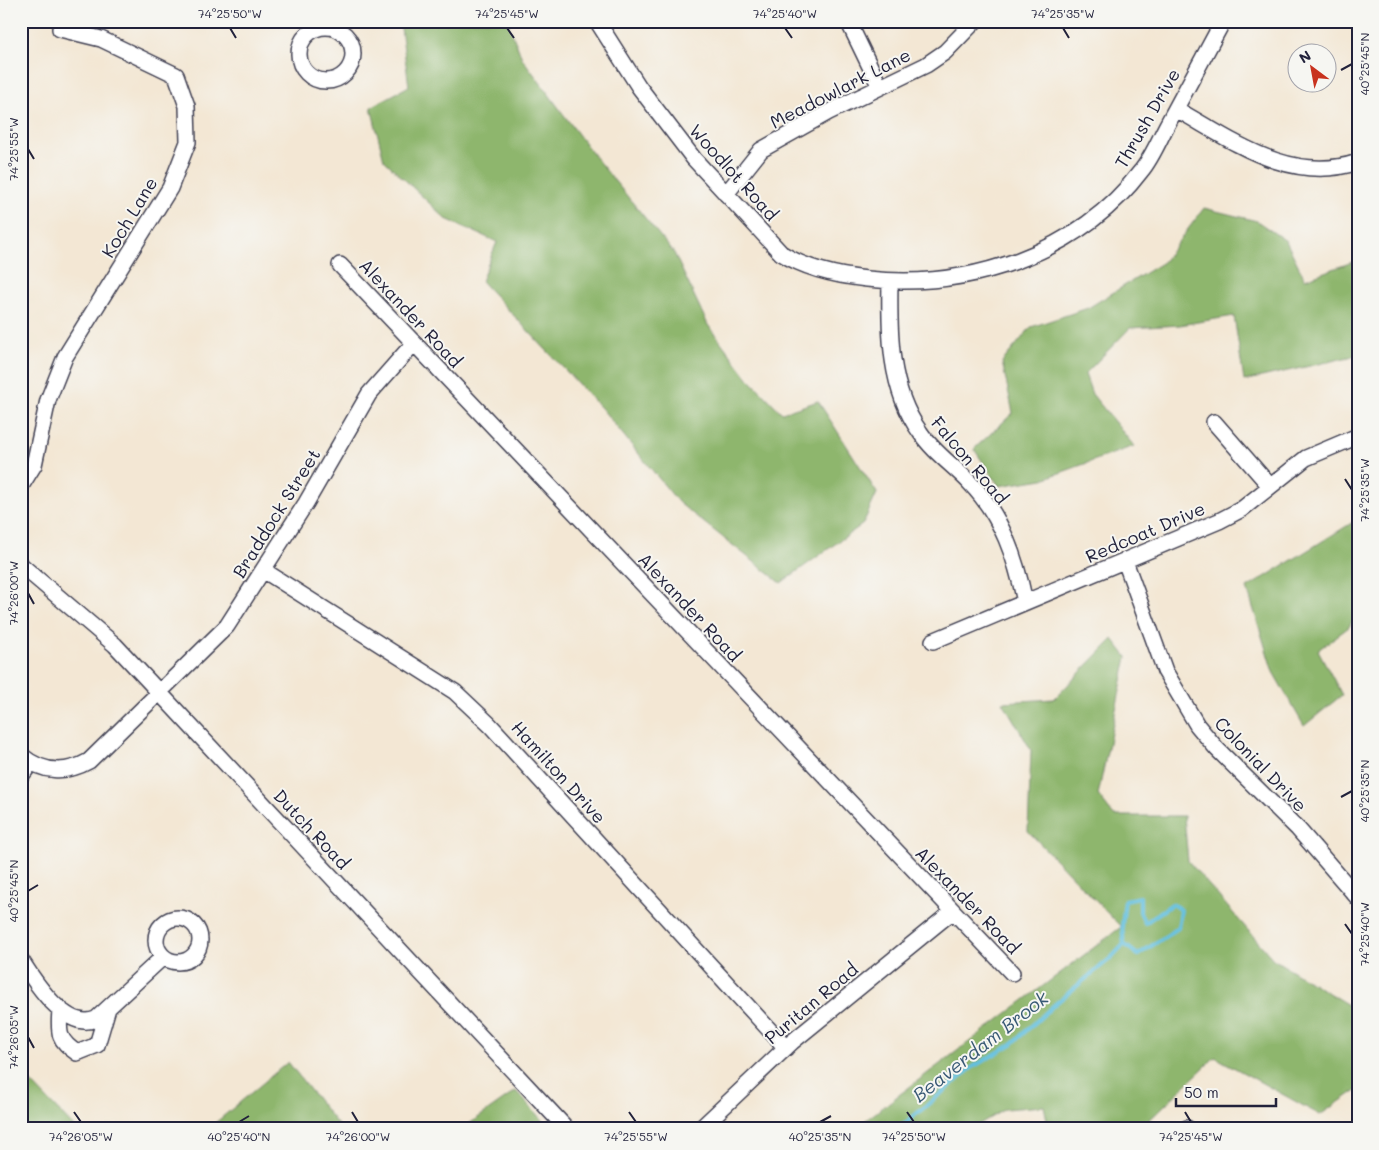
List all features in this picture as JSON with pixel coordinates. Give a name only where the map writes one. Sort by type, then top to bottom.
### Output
[{"type":"street","name":"Woodlot Road","points":[[597,21],[639,87],[694,160],[781,252],[794,261],[848,277],[890,282]]},
{"type":"street","points":[[848,21],[880,87]]},
{"type":"street","name":"Meadowlark Lane","points":[[726,194],[761,150],[829,112],[926,65],[945,52],[976,21]]},
{"type":"street","name":"Thrush Drive","points":[[890,282],[952,279],[983,272],[1043,250],[1071,234],[1097,215],[1142,171],[1223,21]]},
{"type":"street","name":"Koch Lane","points":[[21,486],[34,465],[48,400],[65,357],[170,188],[188,142],[187,106],[176,75],[102,39],[60,29]]},
{"type":"street","points":[[1176,109],[1262,156],[1286,165],[1324,169],[1358,162]]},
{"type":"street","name":"Alexander Road","points":[[340,265],[952,912],[1012,973]]},
{"type":"street","name":"Falcon Road","points":[[890,282],[889,338],[906,408],[919,432],[972,485],[990,508],[1017,564],[1025,602]]},
{"type":"street","name":"Braddock Street","points":[[26,759],[58,771],[80,766],[98,754],[227,626],[306,503],[369,394],[414,343]]},
{"type":"street","points":[[1214,422],[1270,486]]},
{"type":"street","name":"Redcoat Drive","points":[[933,641],[1219,521],[1242,509],[1306,458],[1358,436]]},
{"type":"street","name":"Colonial Drive","points":[[1125,561],[1165,671],[1198,725],[1217,749],[1298,829],[1358,898]]},
{"type":"street","name":"Dutch Road","points":[[21,565],[115,645],[567,1129]]},
{"type":"street","name":"Hamilton Drive","points":[[263,570],[455,692],[490,725],[786,1048]]},
{"type":"street","points":[[21,776],[26,759]]},
{"type":"street","name":"Puritan Road","points":[[700,1129],[786,1048],[952,912]]},
{"type":"street","points":[[21,960],[38,987],[60,1008],[75,1020],[90,1022],[162,957]]},
{"type":"street","points":[[60,1008],[59,1035],[66,1046],[77,1053],[97,1045],[108,1007]]},
{"type":"green space","points":[[400,21],[507,21],[522,58],[595,157],[674,253],[708,325],[748,378],[782,413],[818,401],[877,493],[863,524],[781,583],[679,503],[602,409],[481,281],[497,242],[446,219],[384,160],[371,107],[409,86]]},
{"type":"green space","points":[[1204,208],[1257,221],[1286,241],[1305,279],[1358,260],[1358,355],[1244,381],[1234,316],[1180,325],[1130,328],[1085,374],[1092,394],[1134,446],[1043,479],[999,486],[974,449],[1013,413],[1002,362],[1031,327],[1088,308],[1163,262]]},
{"type":"green space","points":[[1358,519],[1358,610],[1349,627],[1318,650],[1342,695],[1304,726],[1273,672],[1247,588]]},
{"type":"green space","points":[[1113,639],[1127,657],[1098,795],[1114,816],[1184,816],[1188,861],[1273,959],[1358,1011],[1358,1089],[1320,1115],[1215,1057],[1140,1129],[1049,1129],[1044,1106],[1005,1109],[971,1129],[854,1129],[1121,927],[1028,831],[1031,750],[1003,702],[1054,699]]},
{"type":"green space","points":[[288,1062],[341,1129],[208,1129]]},
{"type":"green space","points":[[21,1072],[76,1129],[21,1129]]},
{"type":"green space","points":[[516,1091],[550,1129],[462,1129]]},
{"type":"waterway","points":[[1140,897],[1140,912],[1145,923],[1172,904],[1181,910],[1178,928],[1138,955],[1124,944],[1122,926],[1125,900],[1140,897]]},
{"type":"waterway","name":"Beaverdam Brook","points":[[898,1129],[973,1067],[1012,1044],[1055,1004],[1111,958],[1124,944]]}]
